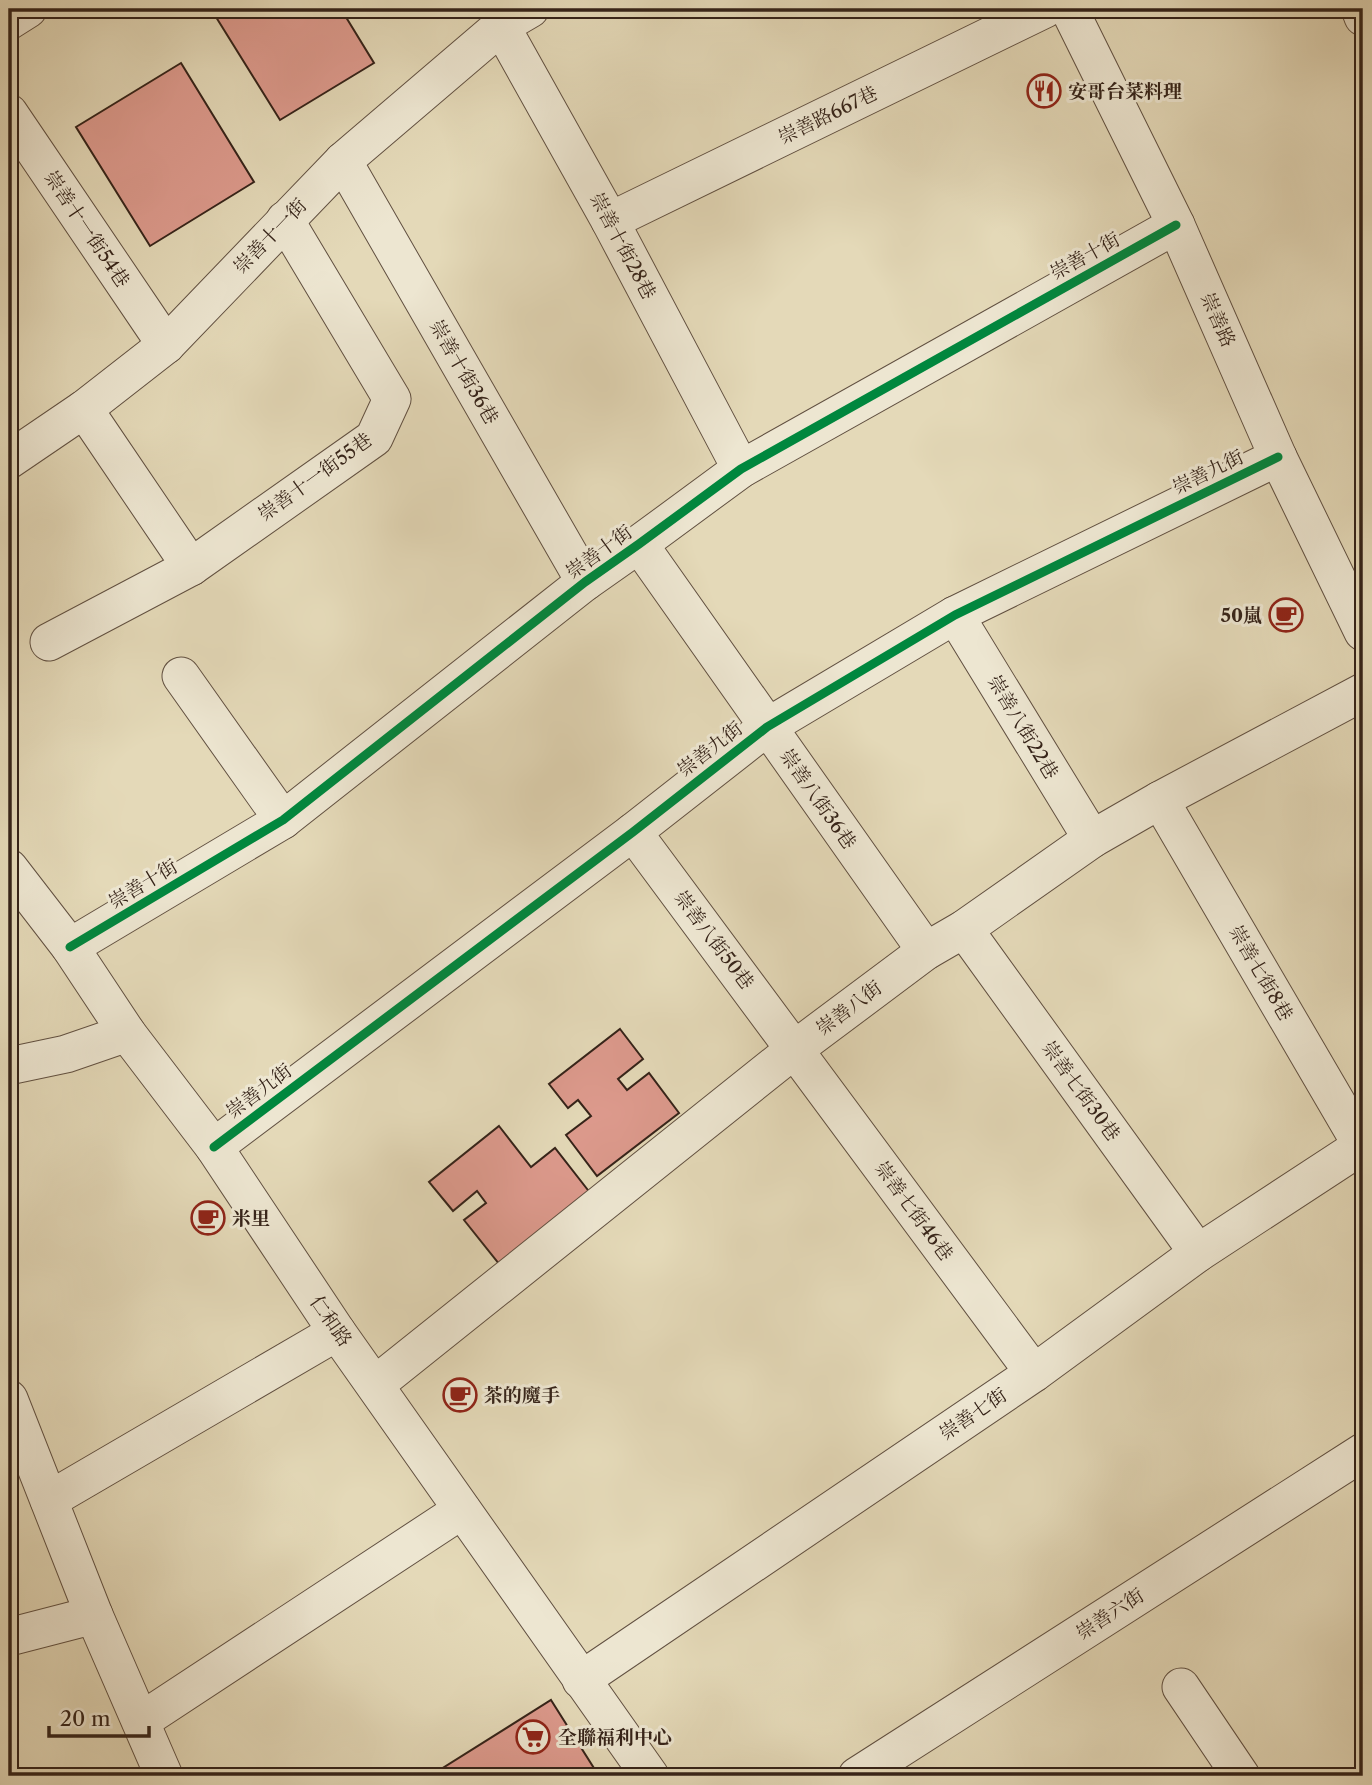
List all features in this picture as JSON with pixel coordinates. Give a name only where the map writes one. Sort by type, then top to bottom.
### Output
[{"type":"street","points":[[9,21],[28,9]]},
{"type":"street","name":"崇善路667巷","points":[[610,221],[1045,9]]},
{"type":"street","name":"崇善路","points":[[1069,9],[1176,225],[1278,457],[1363,632]]},
{"type":"street","points":[[1360,9],[1363,17]]},
{"type":"street","name":"崇善十街28巷","points":[[515,17],[610,221],[741,469]]},
{"type":"street","name":"崇善十一街","points":[[9,460],[84,409],[166,345],[343,161],[515,17]]},
{"type":"street","name":"崇善十一街54巷","points":[[9,113],[166,345]]},
{"type":"street","name":"崇善十街36巷","points":[[343,161],[585,582]]},
{"type":"street","name":"崇善十一街55巷","points":[[49,642],[191,567],[374,438],[393,399],[285,220]]},
{"type":"street","name":"崇善十街","points":[[70,947],[283,820],[585,582],[741,469],[1176,225]]},
{"type":"street","points":[[84,409],[191,567]]},
{"type":"street","name":"崇善九街","points":[[214,1147],[633,832],[767,727],[955,615],[1278,457]]},
{"type":"street","name":"崇善八街36巷","points":[[639,544],[926,951]]},
{"type":"street","name":"崇善八街22巷","points":[[955,615],[1091,839]]},
{"type":"street","points":[[181,676],[283,820]]},
{"type":"street","name":"崇善八街","points":[[376,1384],[794,1049],[926,951],[964,929],[1091,839],[1363,692]]},
{"type":"street","name":"崇善七街8巷","points":[[1160,800],[1363,1146]]},
{"type":"street","name":"崇善八街50巷","points":[[633,832],[794,1049]]},
{"type":"street","name":"仁和路","points":[[9,868],[70,947],[128,1033],[214,1147],[337,1332],[581,1680],[638,1772]]},
{"type":"street","name":"崇善七街30巷","points":[[964,929],[1198,1252]]},
{"type":"street","points":[[9,1066],[66,1054],[128,1033]]},
{"type":"street","name":"崇善七街46巷","points":[[794,1049],[1034,1373]]},
{"type":"street","name":"崇善七街","points":[[581,1680],[1034,1373],[1198,1252],[1363,1146]]},
{"type":"street","points":[[49,1500],[337,1332]]},
{"type":"street","points":[[9,1399],[18,1452],[49,1500],[94,1615],[164,1776]]},
{"type":"street","name":"崇善六街","points":[[857,1776],[1363,1452]]},
{"type":"street","points":[[141,1721],[463,1510]]},
{"type":"street","points":[[9,1637],[94,1615]]},
{"type":"street","points":[[1181,1687],[1241,1776]]},
{"type":"building","points":[[211,9],[341,9],[374,63],[280,120]]},
{"type":"building","points":[[181,63],[254,182],[150,246],[76,127]]},
{"type":"building","points":[[620,1029],[643,1059],[618,1079],[627,1090],[649,1073],[679,1113],[597,1176],[566,1135],[591,1116],[578,1100],[568,1108],[549,1084]]},
{"type":"building","points":[[499,1126],[531,1167],[555,1148],[591,1194],[500,1265],[464,1220],[486,1203],[477,1191],[453,1211],[429,1182]]},
{"type":"building","name":"全聯福利中心","points":[[551,1700],[597,1773],[592,1776],[430,1776]]},
{"type":"cycle path","points":[[70,947],[283,820],[585,582],[741,469],[1176,225]]},
{"type":"cycle path","points":[[214,1147],[633,832],[767,727],[955,615],[1278,457]]},
{"type":"place","name":"安哥台菜料理","points":[[1044,91]]},
{"type":"place","name":"50嵐","points":[[1286,615]]},
{"type":"place","name":"米里","points":[[208,1218]]},
{"type":"place","name":"茶的魔手","points":[[460,1395]]},
{"type":"place","name":"全聯福利中心","points":[[533,1737]]}]
